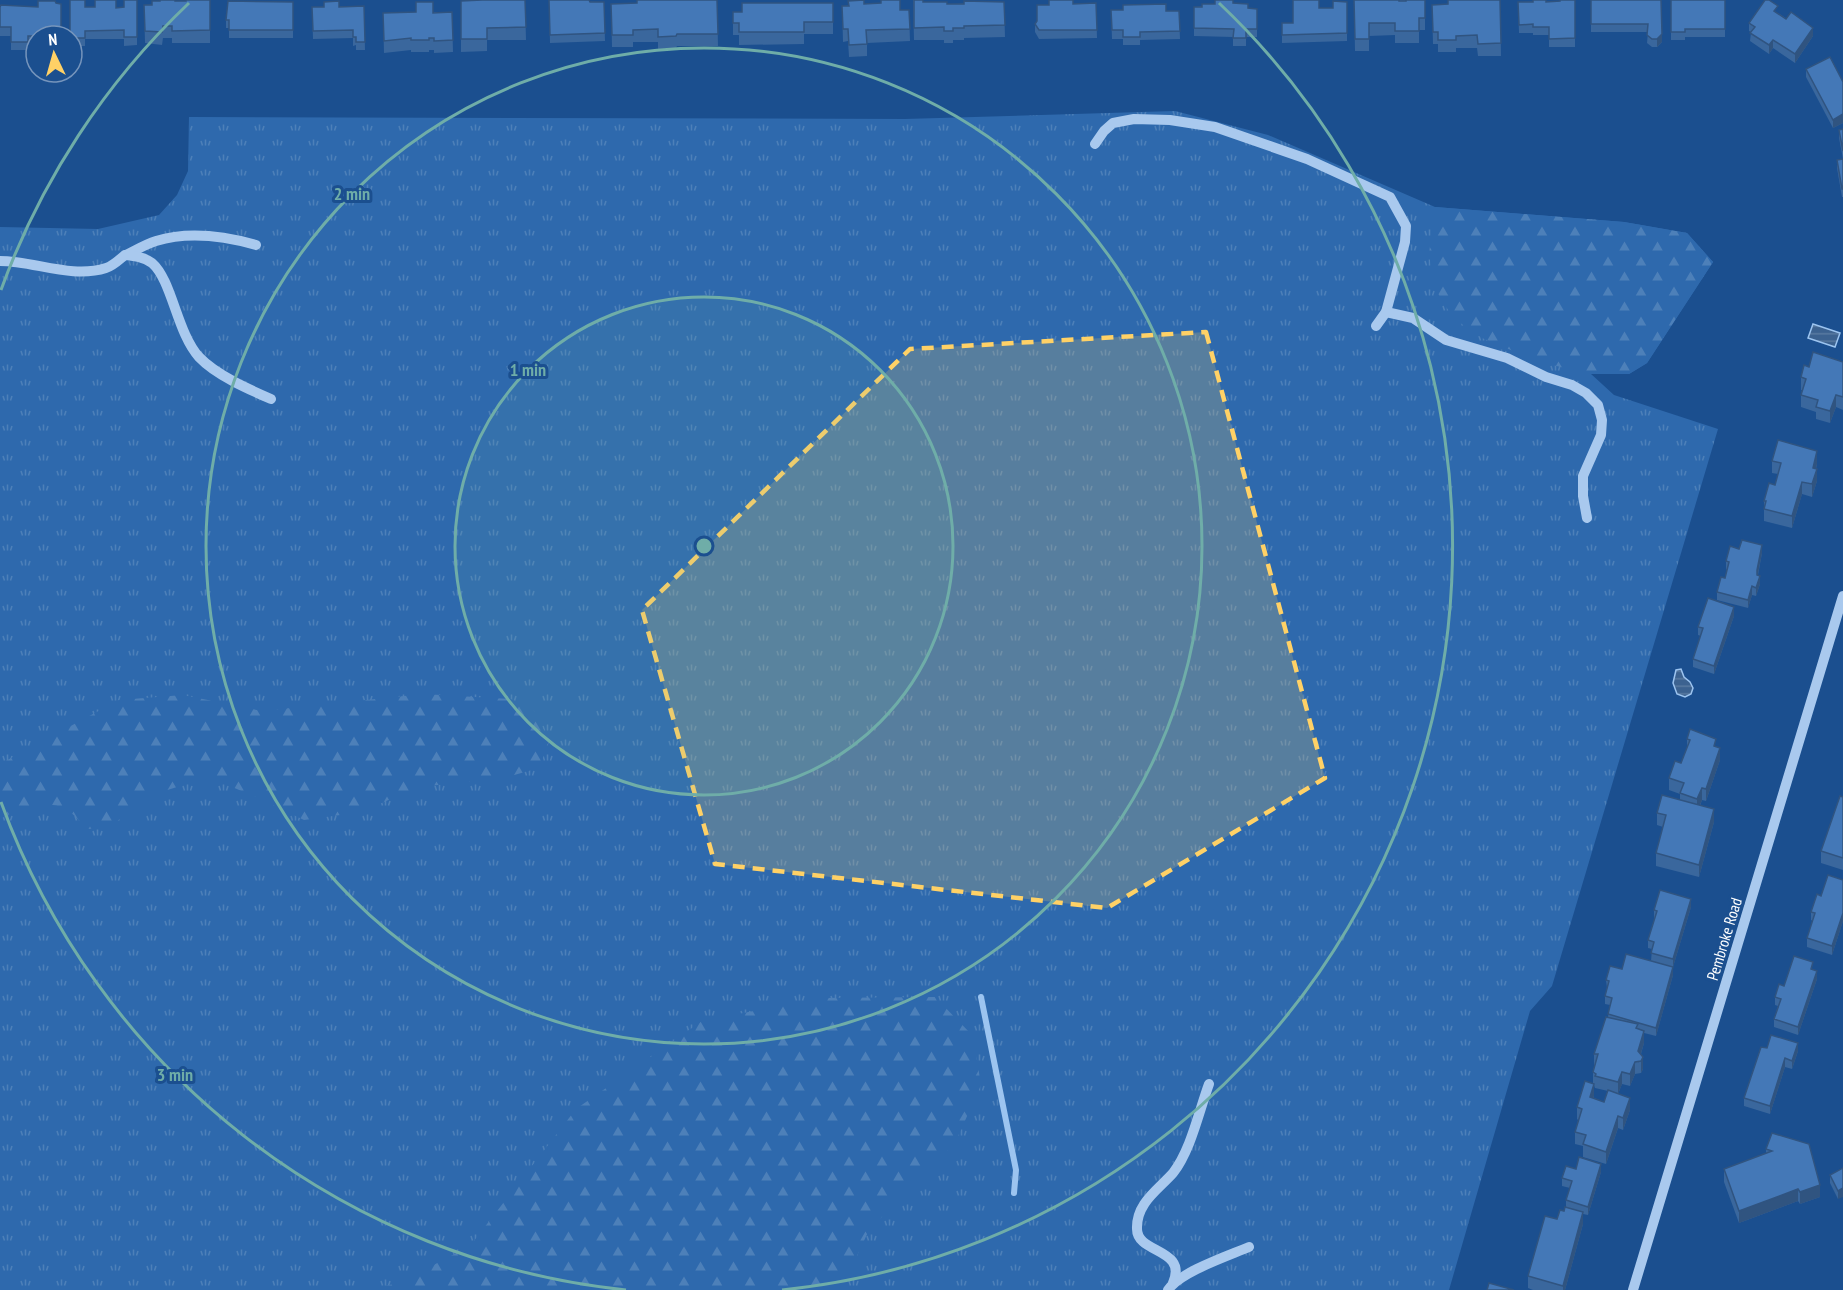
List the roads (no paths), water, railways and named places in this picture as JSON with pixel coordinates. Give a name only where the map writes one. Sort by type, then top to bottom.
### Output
[{"type":"street","points":[[1095,144],[1113,123],[1134,119],[1170,120],[1215,127],[1307,159],[1390,198],[1406,226],[1405,242],[1386,312],[1376,326]]},
{"type":"street","points":[[0,261],[20,261],[58,270],[80,271],[107,268],[125,255],[156,241],[185,235],[223,238],[256,245]]},
{"type":"street","points":[[125,255],[140,257],[152,263],[163,279],[187,339],[200,358],[226,377],[271,399]]},
{"type":"street","points":[[1386,312],[1413,318],[1446,340],[1507,358],[1546,377],[1572,385],[1586,393],[1598,405],[1602,420],[1601,435],[1583,476],[1583,496],[1587,518]]},
{"type":"street","name":"Pembroke Road","points":[[1633,1290],[1843,596]]},
{"type":"street","points":[[1171,1286],[1177,1274],[1175,1265],[1168,1257],[1141,1241],[1136,1227],[1141,1210],[1150,1194],[1174,1171],[1183,1154],[1192,1136],[1209,1084]]},
{"type":"street","points":[[1171,1286],[1209,1264],[1249,1247]]},
{"type":"waterway","points":[[981,997],[1016,1170],[1014,1193]]}]
